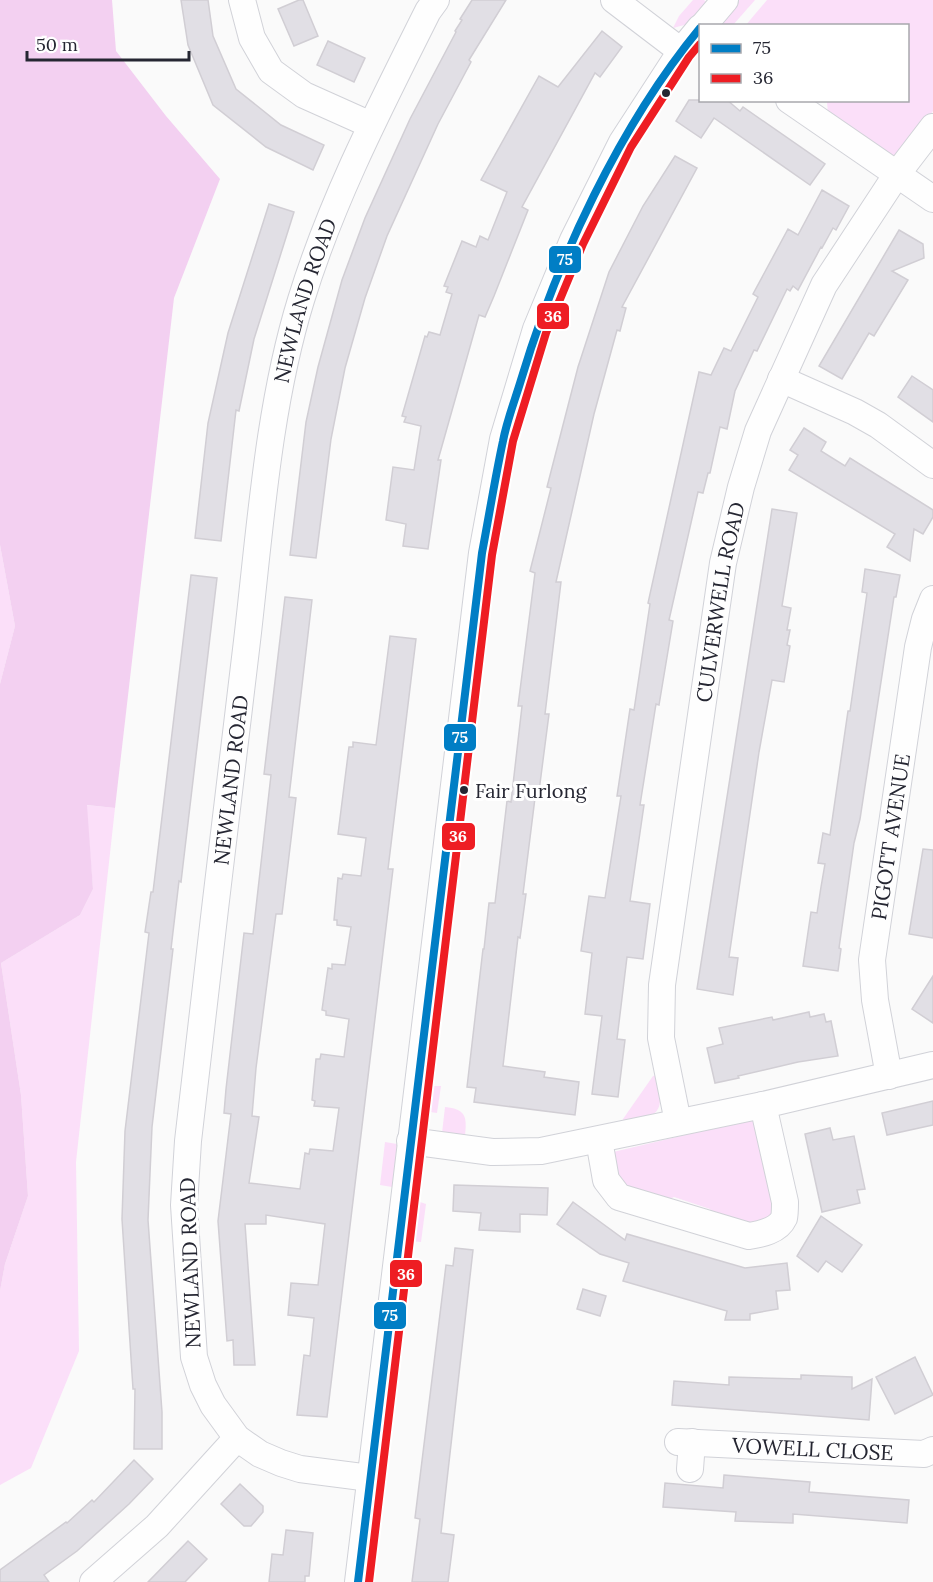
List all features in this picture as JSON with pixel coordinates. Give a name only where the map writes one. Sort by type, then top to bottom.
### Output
[{"type":"street","points":[[242,0],[252,38],[272,71],[304,95],[371,125]]},
{"type":"street","name":"NEWLAND ROAD","points":[[370,1478],[300,1469],[281,1464],[260,1454],[237,1438],[213,1406],[194,1357],[184,1205],[188,1141],[255,570],[281,386],[301,302],[323,236],[371,125],[428,11],[436,0]]},
{"type":"street","points":[[614,0],[681,51]]},
{"type":"street","points":[[705,24],[725,0]]},
{"type":"street","points":[[358,1582],[482,553],[504,439],[536,329],[573,240],[622,142],[681,51],[699,30]]},
{"type":"street","points":[[792,102],[933,199]]},
{"type":"street","name":"CULVERWELL ROAD","points":[[678,1122],[661,1038],[662,985],[723,563],[741,488],[758,430],[824,285],[897,174],[933,127]]},
{"type":"street","points":[[781,379],[863,416],[933,465]]},
{"type":"street","name":"PIGOTT AVENUE","points":[[890,1076],[875,1000],[872,960],[918,647],[933,599]]},
{"type":"street","points":[[410,1141],[492,1152],[542,1151],[763,1105],[933,1065]]},
{"type":"street","points":[[599,1140],[606,1180],[619,1197],[748,1236],[762,1234],[774,1229],[784,1218],[785,1202],[763,1105]]},
{"type":"street","points":[[93,1582],[157,1526],[237,1438]]},
{"type":"street","name":"VOWELL CLOSE","points":[[690,1469],[685,1442],[924,1454],[933,1450]]},
{"type":"shaded area","points":[[0,0],[112,0],[116,51],[166,116],[220,179],[174,298],[115,808],[87,805],[93,889],[80,915],[1,963],[21,1095],[28,1196],[5,1264],[0,1291],[0,684],[15,626],[0,545]]},
{"type":"shaded area","points":[[693,0],[704,0],[707,3],[688,24],[673,28],[679,16]]},
{"type":"shaded area","points":[[737,0],[755,0],[734,24],[717,24]]},
{"type":"shaded area","points":[[767,0],[933,0],[933,111],[915,137],[892,159],[828,114],[827,102],[909,102],[909,24],[747,24]]},
{"type":"shaded area","points":[[0,545],[15,626],[0,684]]},
{"type":"shaded area","points":[[86,805],[115,808],[76,1162],[79,1351],[31,1468],[0,1485],[0,1291],[5,1264],[28,1196],[21,1095],[1,963],[80,915],[93,889]]},
{"type":"shaded area","points":[[658,1075],[660,1097],[657,1110],[646,1118],[624,1123],[623,1119],[653,1076]]},
{"type":"shaded area","points":[[441,1086],[437,1113],[417,1110],[428,1088]]},
{"type":"shaded area","points":[[445,1107],[457,1110],[464,1115],[465,1135],[442,1133]]},
{"type":"shaded area","points":[[748,1120],[757,1126],[775,1198],[772,1218],[761,1226],[716,1219],[710,1209],[674,1197],[660,1203],[623,1193],[609,1153]]},
{"type":"shaded area","points":[[385,1142],[397,1144],[392,1187],[380,1185]]},
{"type":"shaded area","points":[[414,1200],[426,1204],[421,1242],[409,1241]]},
{"type":"building","points":[[181,0],[208,0],[213,36],[236,89],[281,125],[324,145],[313,170],[266,147],[213,105],[188,45]]},
{"type":"building","points":[[303,0],[318,36],[294,46],[278,9]]},
{"type":"building","points":[[472,0],[506,0],[469,60],[471,62],[438,124],[387,236],[365,298],[345,368],[331,439],[316,558],[290,555],[306,422],[318,367],[342,280],[365,218],[410,119],[462,20],[460,19]]},
{"type":"building","points":[[602,31],[622,47],[600,77],[595,73],[522,207],[528,210],[494,296],[485,317],[479,315],[438,460],[441,460],[428,549],[403,546],[406,524],[386,520],[393,467],[414,470],[421,426],[404,422],[406,417],[402,416],[425,336],[427,337],[429,332],[440,335],[452,294],[446,292],[448,287],[444,286],[462,241],[476,247],[480,236],[488,240],[507,192],[481,180],[539,76],[558,87]]},
{"type":"building","points":[[328,41],[365,58],[354,82],[317,65]]},
{"type":"building","points":[[689,100],[729,102],[740,111],[743,107],[825,164],[810,185],[714,118],[701,138],[676,121]]},
{"type":"building","points":[[675,156],[697,168],[622,307],[626,308],[620,331],[617,330],[594,414],[556,582],[561,582],[545,714],[549,714],[538,799],[535,798],[523,894],[526,894],[520,938],[518,937],[503,1066],[545,1072],[544,1077],[579,1082],[575,1115],[474,1102],[476,1088],[467,1087],[483,949],[489,903],[495,903],[507,801],[511,802],[522,706],[518,706],[535,573],[530,571],[551,488],[547,487],[578,367],[609,272],[643,206]]},
{"type":"building","points":[[822,190],[849,206],[836,230],[833,228],[821,247],[798,290],[793,286],[790,291],[787,289],[757,351],[754,350],[735,391],[727,429],[720,427],[703,493],[698,492],[669,620],[673,621],[659,705],[656,704],[640,805],[644,805],[630,901],[650,904],[643,959],[627,957],[617,1039],[625,1040],[618,1097],[592,1094],[602,1016],[585,1014],[592,953],[581,951],[589,896],[605,898],[621,796],[617,796],[630,709],[634,710],[650,604],[648,603],[699,372],[711,375],[724,348],[731,351],[758,297],[753,294],[788,229],[798,235]]},
{"type":"building","points":[[269,204],[294,212],[254,339],[239,411],[236,410],[221,541],[195,538],[208,423],[228,333]]},
{"type":"building","points":[[899,230],[923,244],[924,258],[892,271],[908,280],[874,336],[869,333],[842,379],[819,366]]},
{"type":"building","points":[[912,376],[933,390],[933,422],[898,397]]},
{"type":"building","points":[[804,428],[826,442],[821,451],[845,466],[850,458],[933,510],[933,517],[923,534],[914,529],[910,561],[887,547],[895,534],[789,470],[798,455],[790,450]]},
{"type":"building","points":[[772,509],[797,513],[782,606],[791,608],[787,630],[790,630],[787,645],[790,646],[784,682],[772,680],[759,752],[729,957],[738,958],[733,995],[697,989]]},
{"type":"building","points":[[865,569],[900,575],[896,597],[894,597],[860,819],[854,843],[839,948],[841,949],[838,971],[803,966],[811,912],[817,913],[825,864],[818,863],[823,833],[830,835],[848,711],[850,711],[867,593],[862,592]]},
{"type":"building","points":[[191,575],[217,578],[181,882],[179,881],[152,1127],[148,1220],[162,1412],[162,1449],[134,1449],[135,1389],[133,1389],[122,1219],[125,1131],[149,933],[145,932],[151,892],[153,892]]},
{"type":"building","points":[[285,597],[312,600],[289,797],[296,798],[282,914],[276,914],[256,1068],[252,1116],[259,1117],[249,1183],[300,1189],[305,1153],[309,1154],[310,1149],[333,1151],[339,1108],[314,1106],[315,1101],[312,1100],[316,1059],[320,1059],[321,1054],[344,1057],[349,1019],[326,1015],[326,1011],[322,1010],[328,968],[332,969],[332,964],[345,965],[351,927],[337,925],[337,920],[334,920],[338,878],[342,879],[343,874],[361,876],[366,838],[338,834],[349,747],[353,747],[353,742],[376,745],[390,636],[416,639],[388,869],[393,869],[327,1417],[297,1415],[304,1355],[310,1356],[314,1318],[288,1315],[291,1283],[318,1285],[325,1224],[266,1215],[266,1224],[245,1224],[255,1365],[234,1365],[233,1340],[227,1341],[218,1221],[231,1114],[224,1113],[226,1089],[244,933],[253,934],[271,775],[264,774]]},
{"type":"building","points":[[923,849],[933,850],[933,938],[909,934]]},
{"type":"building","points":[[933,976],[933,1023],[912,1009]]},
{"type":"building","points":[[809,1012],[810,1017],[824,1014],[826,1022],[831,1021],[838,1056],[798,1062],[715,1083],[707,1048],[723,1044],[719,1028]]},
{"type":"building","points":[[933,1101],[933,1125],[887,1135],[882,1113]]},
{"type":"building","points":[[830,1128],[833,1140],[854,1136],[865,1189],[857,1190],[860,1203],[822,1212],[805,1134]]},
{"type":"building","points":[[454,1185],[548,1188],[547,1215],[520,1214],[520,1232],[479,1230],[481,1213],[453,1211]]},
{"type":"building","points":[[573,1202],[625,1240],[627,1234],[745,1268],[787,1263],[790,1290],[776,1291],[778,1309],[750,1314],[750,1320],[725,1320],[727,1311],[623,1281],[629,1263],[600,1254],[557,1224]]},
{"type":"building","points":[[821,1216],[862,1245],[842,1272],[826,1261],[818,1272],[797,1256]]},
{"type":"building","points":[[455,1248],[473,1250],[441,1533],[454,1535],[448,1582],[412,1582],[420,1519],[415,1518],[446,1265],[453,1266]]},
{"type":"building","points":[[583,1289],[606,1296],[600,1316],[577,1309]]},
{"type":"building","points":[[915,1357],[933,1395],[895,1414],[876,1377]]},
{"type":"building","points":[[801,1375],[852,1377],[852,1389],[872,1379],[869,1420],[672,1405],[674,1381],[729,1385],[729,1377],[801,1379]]},
{"type":"building","points":[[134,1460],[153,1479],[77,1551],[44,1575],[49,1582],[0,1582],[0,1570],[67,1523],[92,1500],[94,1502]]},
{"type":"building","points":[[724,1475],[810,1482],[809,1492],[909,1500],[907,1523],[793,1514],[793,1523],[735,1521],[736,1512],[663,1507],[665,1483],[723,1488]]},
{"type":"building","points":[[240,1484],[263,1506],[263,1512],[251,1526],[244,1526],[221,1504]]},
{"type":"building","points":[[286,1530],[313,1533],[309,1576],[305,1576],[305,1582],[269,1582],[272,1554],[283,1555]]},
{"type":"building","points":[[188,1541],[207,1559],[185,1582],[148,1582]]},
{"type":"transit line","name":"75","points":[[358,1582],[482,553],[497,469],[511,410],[536,334],[572,241],[594,195],[643,107],[699,29]]},
{"type":"transit line","name":"36","points":[[369,1582],[492,555],[513,441],[546,333],[583,244],[631,147],[699,45]]},
{"type":"place","name":"Fair Furlong","points":[[464,790]]}]
